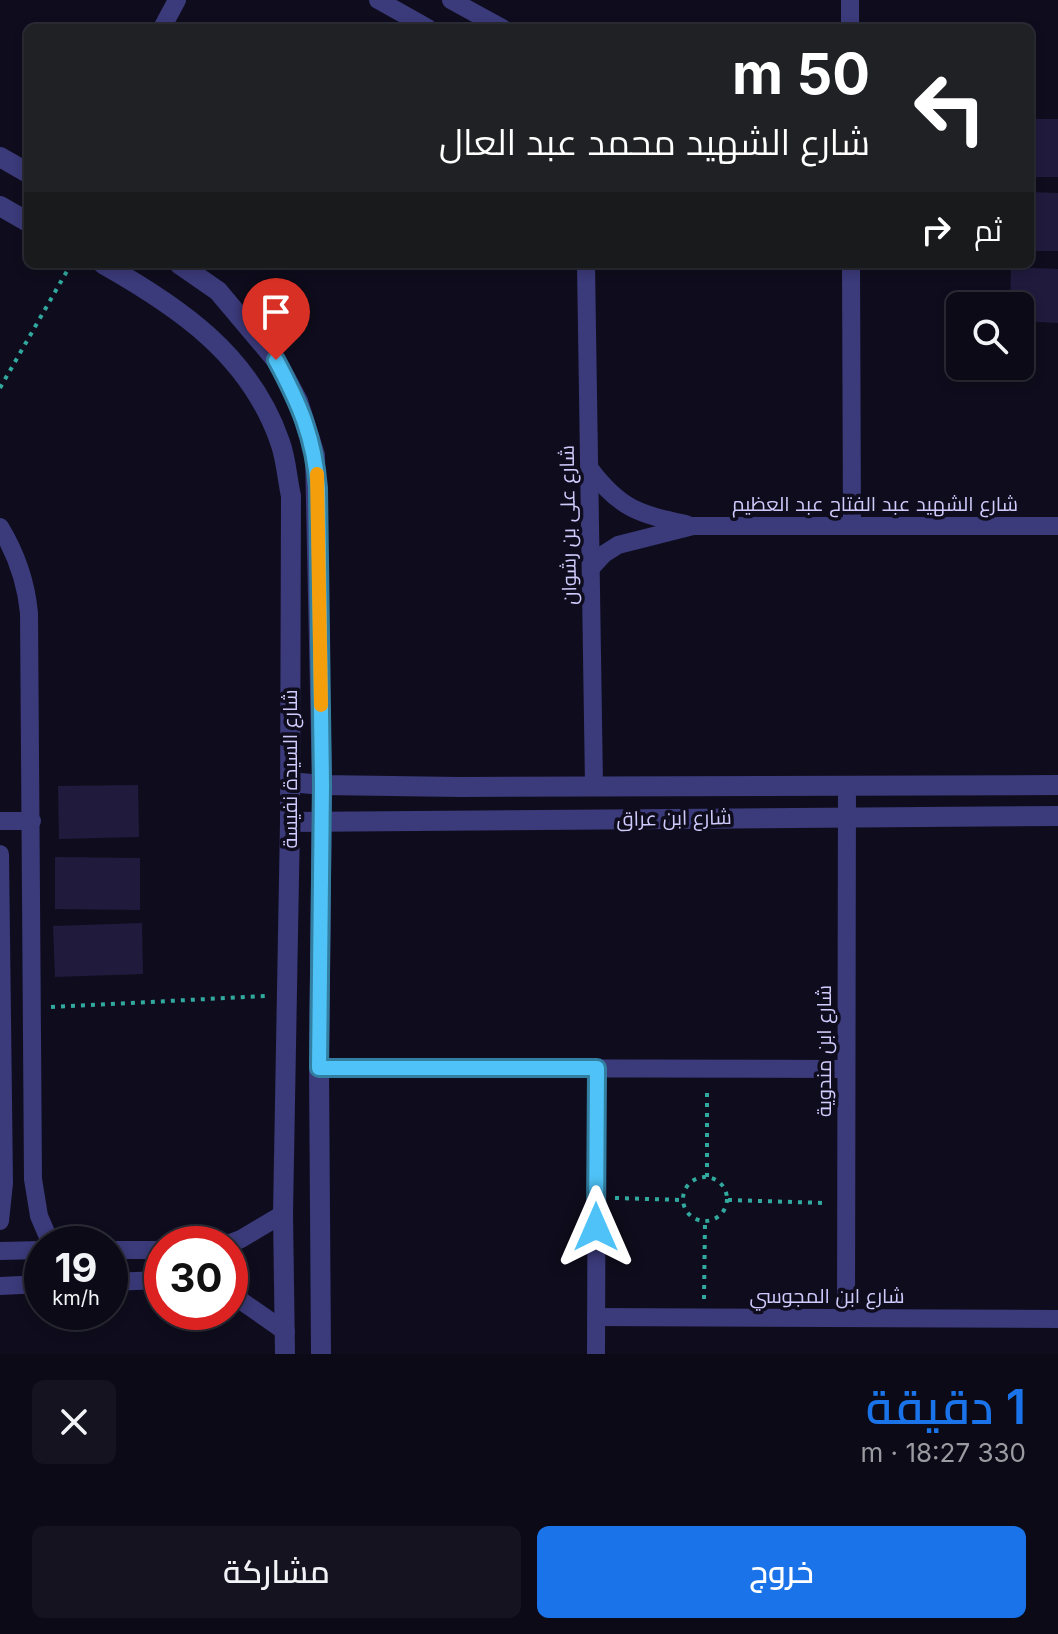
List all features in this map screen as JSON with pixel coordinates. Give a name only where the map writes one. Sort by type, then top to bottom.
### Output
[{"type":"street","points":[[164,24],[177,0]]},
{"type":"street","points":[[378,0],[421,24]]},
{"type":"street","points":[[451,0],[495,24]]},
{"type":"street","points":[[850,0],[850,24]]},
{"type":"street","points":[[0,157],[24,171]]},
{"type":"street","points":[[0,206],[24,220]]},
{"type":"street","name":"شارع السيدة نفيسة","points":[[110,268],[159,296],[239,365],[260,398],[280,443],[291,496],[290,822],[283,1214],[285,1354]]},
{"type":"street","name":"شارع السيدة نفيسة","points":[[185,268],[218,291],[276,360],[298,401],[315,455],[322,785],[319,1068],[321,1354]]},
{"type":"street","name":"شارع على بن رشوان","points":[[586,268],[594,785]]},
{"type":"street","points":[[851,268],[852,526]]},
{"type":"street","name":"شارع الشهيد عبد الفتاح عبد العظيم","points":[[590,469],[607,492],[620,503],[647,516],[693,526],[1058,526]]},
{"type":"street","name":"شارع الشهيد عبد الفتاح عبد العظيم","points":[[591,568],[618,545],[693,526]]},
{"type":"street","points":[[0,527],[19,563],[26,587],[32,821],[34,1198],[44,1226]]},
{"type":"street","name":"شارع ابن عراق","points":[[290,782],[460,787],[1058,785]]},
{"type":"street","name":"شارع ابن مندوية","points":[[846,1318],[847,785]]},
{"type":"street","name":"شارع ابن عراق","points":[[290,822],[1058,816]]},
{"type":"street","points":[[0,821],[32,821]]},
{"type":"street","points":[[0,1221],[4,1183],[0,854],[32,854]]},
{"type":"street","points":[[319,1068],[846,1069]]},
{"type":"street","points":[[596,1354],[597,1068]]},
{"type":"street","points":[[248,1235],[283,1214]]},
{"type":"street","points":[[0,1251],[24,1250]]},
{"type":"street","points":[[0,1286],[24,1285]]},
{"type":"street","points":[[248,1306],[286,1332]]},
{"type":"street","name":"شارع ابن المجوسي","points":[[596,1317],[1058,1319]]},
{"type":"path","points":[[0,388],[69,268]]},
{"type":"path","points":[[32,1008],[287,995]]},
{"type":"path","points":[[707,1069],[707,1177]]},
{"type":"path","points":[[707,1177],[724,1187],[728,1200],[718,1218],[705,1222],[692,1218],[683,1200],[687,1186],[707,1177]]},
{"type":"path","points":[[596,1197],[683,1200]]},
{"type":"path","points":[[728,1200],[846,1204]]},
{"type":"path","points":[[704,1317],[705,1222]]},
{"type":"building","points":[[1034,119],[1058,119],[1058,177],[1034,177]]},
{"type":"building","points":[[1034,192],[1058,193],[1058,251],[1034,251]]},
{"type":"building","points":[[1011,268],[1058,269],[1058,323],[1034,322],[1034,292],[1010,292]]},
{"type":"building","points":[[138,785],[139,837],[59,839],[58,786]]},
{"type":"building","points":[[55,857],[140,858],[140,910],[55,909]]},
{"type":"building","points":[[142,923],[143,974],[55,977],[53,926]]},
{"type":"slow traffic","points":[[317,474],[321,705]]},
{"type":"route","points":[[276,360],[309,429],[318,488],[322,785],[319,1068],[597,1068],[596,1227]]}]
